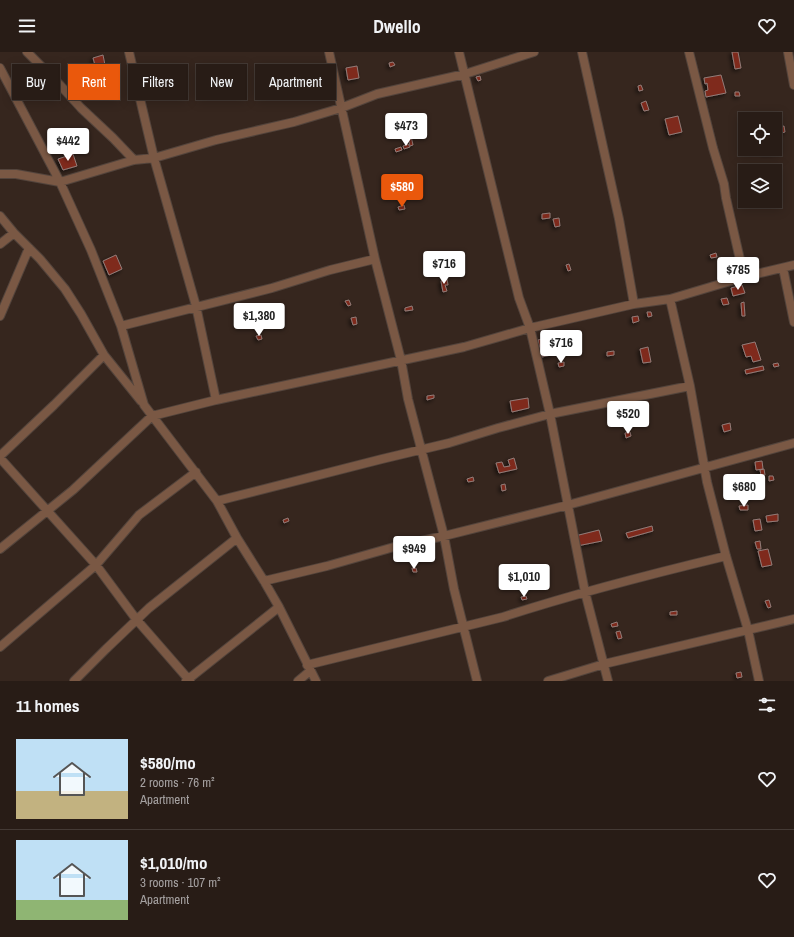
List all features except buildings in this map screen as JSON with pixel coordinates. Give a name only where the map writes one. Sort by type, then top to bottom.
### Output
[{"type":"street","points":[[27,52],[134,160]]},
{"type":"street","points":[[129,52],[154,158],[196,306],[216,400]]},
{"type":"street","points":[[329,52],[375,259],[401,360],[408,399],[444,536],[454,589],[477,681]]},
{"type":"street","points":[[459,52],[519,298],[530,328],[550,414],[585,592],[608,681]]},
{"type":"street","points":[[0,174],[16,174],[60,182],[134,160],[154,158],[216,140],[294,122],[341,108],[377,94],[465,74],[534,52]]},
{"type":"street","points":[[582,52],[620,219],[634,304]]},
{"type":"street","points":[[689,52],[713,148],[724,184],[744,277]]},
{"type":"street","points":[[788,52],[794,85]]},
{"type":"street","points":[[0,68],[60,182],[90,250],[121,326],[144,404]]},
{"type":"street","points":[[0,216],[65,289],[104,355],[144,404],[217,501],[236,538],[264,581],[279,608],[308,668],[316,681]]},
{"type":"street","points":[[0,244],[14,233]]},
{"type":"street","points":[[0,316],[29,248]]},
{"type":"street","points":[[121,326],[272,288],[330,270],[375,259]]},
{"type":"street","points":[[0,549],[73,490],[152,416],[216,400],[464,347],[530,328],[634,304],[670,298],[744,277],[794,265]]},
{"type":"street","points":[[783,268],[794,322]]},
{"type":"street","points":[[670,298],[690,386],[704,468],[726,556],[748,630],[759,681]]},
{"type":"street","points":[[104,355],[0,457],[96,565],[136,619],[188,680],[279,608]]},
{"type":"street","points":[[217,501],[382,458],[422,450],[550,414],[690,386]]},
{"type":"street","points":[[264,581],[327,566],[394,547],[568,505],[794,443]]},
{"type":"street","points":[[0,647],[96,565],[139,515],[196,472]]},
{"type":"street","points":[[74,681],[136,619],[236,538]]},
{"type":"street","points":[[298,681],[308,668],[464,625],[503,616],[585,592],[726,556]]},
{"type":"street","points":[[548,681],[604,664],[794,618]]}]
